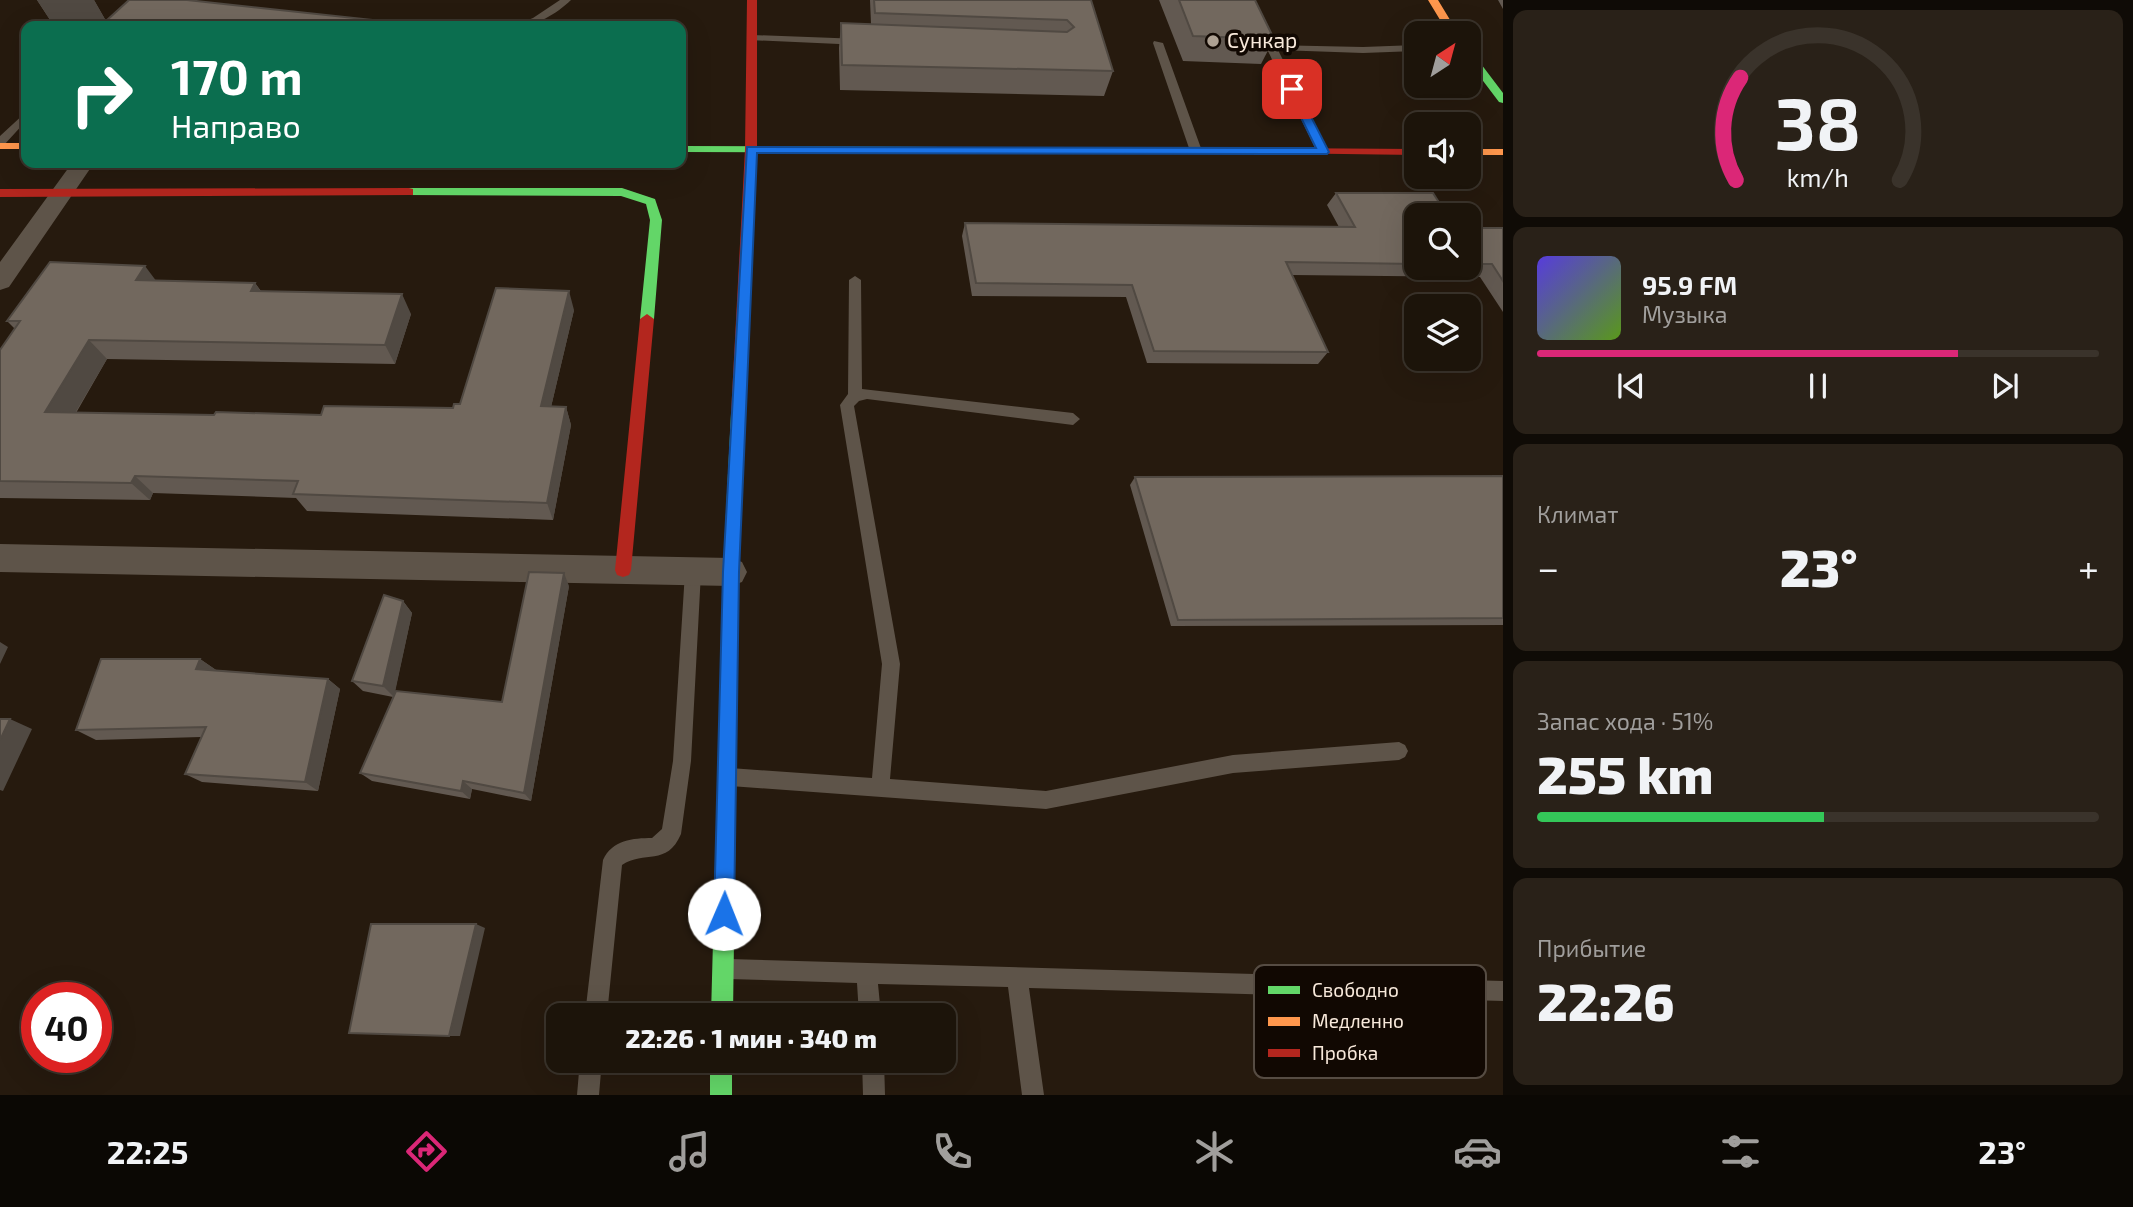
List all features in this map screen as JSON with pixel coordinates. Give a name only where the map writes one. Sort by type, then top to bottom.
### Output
[{"type":"street","points":[[722,1003],[731,572],[751,149],[752,0]]},
{"type":"street","points":[[1433,0],[1446,21]]},
{"type":"street","points":[[1481,71],[1503,100]]},
{"type":"street","points":[[0,145],[21,146]]},
{"type":"street","points":[[686,149],[1404,152]]},
{"type":"street","points":[[1481,152],[1503,152]]},
{"type":"street","points":[[0,281],[80,168]]},
{"type":"street","points":[[0,192],[622,192],[651,202],[656,220],[623,570]]},
{"type":"street","points":[[0,558],[731,572]]},
{"type":"street","points":[[720,1095],[721,1073]]},
{"type":"lane","points":[[533,21],[566,0]]},
{"type":"lane","points":[[752,38],[872,43]]},
{"type":"lane","points":[[1158,43],[1196,151]]},
{"type":"lane","points":[[1323,152],[1271,47],[1404,48]]},
{"type":"lane","points":[[0,145],[21,121]]},
{"type":"lane","points":[[855,280],[855,396],[848,405],[891,664],[880,788]]},
{"type":"lane","points":[[855,396],[867,394],[1073,419]]},
{"type":"lane","points":[[597,1003],[613,860],[631,848],[656,848],[671,834],[682,761],[693,572]]},
{"type":"lane","points":[[727,777],[1046,800],[1233,764],[1399,751]]},
{"type":"lane","points":[[723,969],[1254,984]]},
{"type":"lane","points":[[867,973],[869,1003]]},
{"type":"lane","points":[[1017,977],[1033,1095]]},
{"type":"lane","points":[[588,1095],[591,1073]]},
{"type":"lane","points":[[873,1073],[874,1095]]},
{"type":"building","points":[[129,0],[187,0],[382,21],[106,21]]},
{"type":"building","points":[[874,0],[1091,0],[1113,71],[842,65],[841,23],[1067,32],[1074,27],[1067,20],[875,13]]},
{"type":"building","points":[[1179,0],[1255,0],[1274,39],[1193,36]]},
{"type":"building","points":[[1336,193],[1433,193],[1439,203],[1404,203],[1404,264],[1286,262],[1328,352],[1154,351],[1132,285],[976,283],[965,223],[1355,227]]},
{"type":"building","points":[[1481,228],[1503,228],[1503,281],[1492,264],[1481,264]]},
{"type":"building","points":[[50,262],[145,266],[136,280],[255,283],[251,291],[402,294],[385,345],[89,340],[45,412],[321,415],[324,406],[453,408],[454,404],[460,404],[496,288],[569,291],[541,406],[566,407],[547,503],[293,494],[298,481],[135,476],[131,483],[0,481],[0,350],[20,321],[7,321]]},
{"type":"building","points":[[1503,476],[1503,618],[1178,620],[1135,477]]},
{"type":"building","points":[[529,572],[564,573],[524,793],[463,781],[461,791],[360,773],[396,691],[502,702]]},
{"type":"building","points":[[384,595],[403,601],[383,686],[352,681]]},
{"type":"building","points":[[101,659],[200,659],[196,669],[328,679],[305,782],[185,774],[206,727],[76,730]]},
{"type":"building","points":[[0,719],[10,719],[0,740]]},
{"type":"building","points":[[371,924],[476,924],[449,1036],[349,1033]]},
{"type":"traffic: fast","points":[[1481,71],[1503,100]]},
{"type":"traffic: fast","points":[[686,149],[944,150]]},
{"type":"traffic: fast","points":[[409,192],[622,192],[651,202],[656,220],[647,319]]},
{"type":"traffic: fast","points":[[722,1003],[731,572],[738,414]]},
{"type":"traffic: fast","points":[[721,1073],[721,1095]]},
{"type":"traffic: slow","points":[[1433,0],[1446,21]]},
{"type":"traffic: slow","points":[[0,146],[21,146]]},
{"type":"traffic: slow","points":[[944,150],[1270,151]]},
{"type":"traffic: slow","points":[[1481,152],[1503,152]]},
{"type":"traffic: jam","points":[[738,414],[751,149],[752,0]]},
{"type":"traffic: jam","points":[[1270,151],[1404,152]]},
{"type":"traffic: jam","points":[[0,193],[409,192]]},
{"type":"traffic: jam","points":[[623,570],[647,319]]},
{"type":"place","name":"Сункар","points":[[1213,41]]},
{"type":"route","points":[[724,914],[731,572],[751,149],[1323,152],[1292,89]]}]
